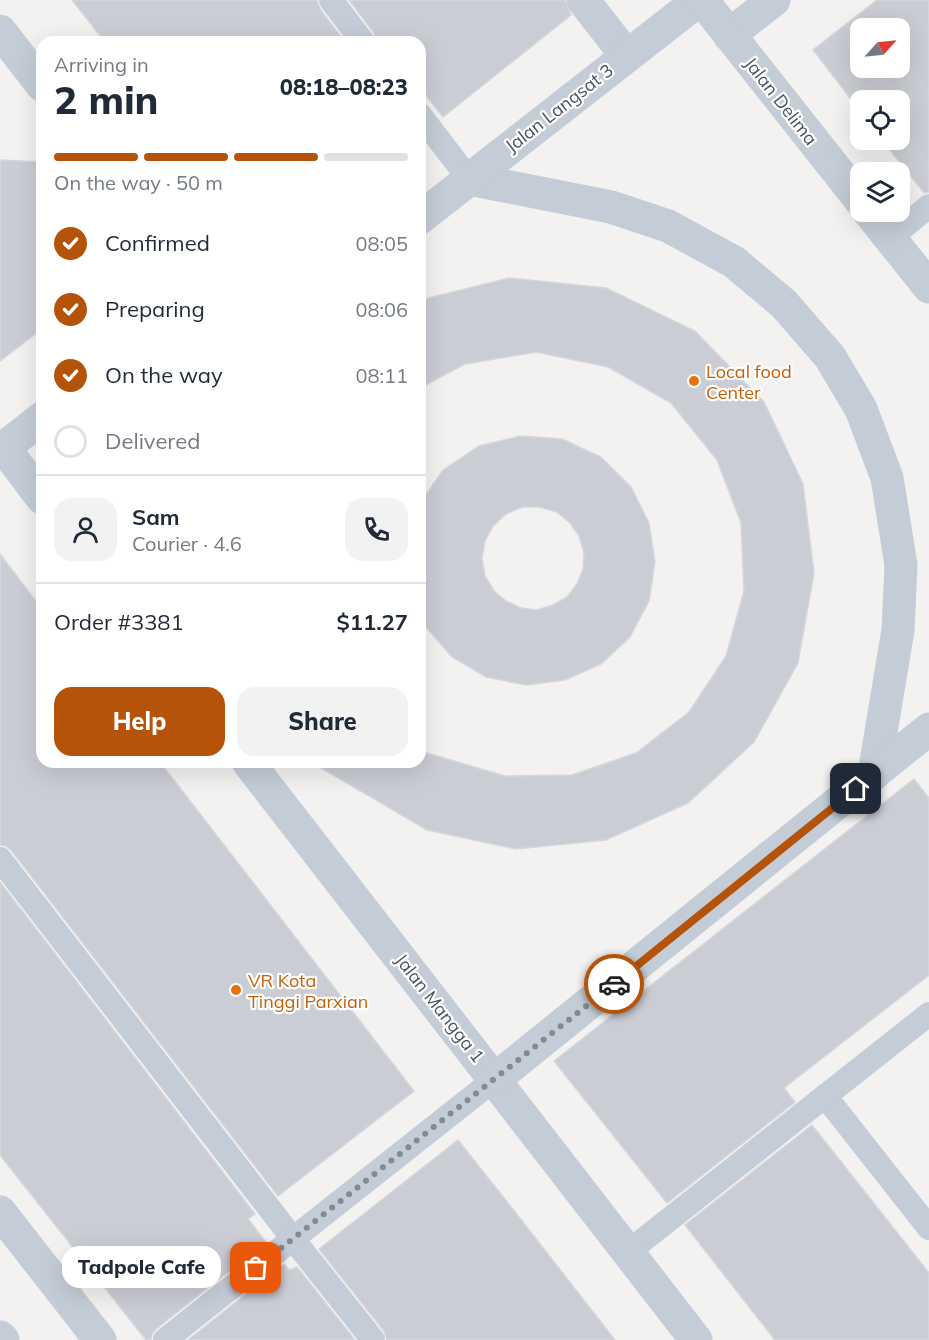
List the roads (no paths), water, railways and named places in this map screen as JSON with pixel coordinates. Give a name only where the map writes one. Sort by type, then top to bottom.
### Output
[{"type":"street","points":[[584,0],[626,55]]},
{"type":"street","name":"Jalan Langsat 3","points":[[426,213],[626,55],[700,0]]},
{"type":"street","name":"Jalan Delima","points":[[700,0],[850,187]]},
{"type":"street","points":[[729,35],[774,0]]},
{"type":"street","points":[[6,51],[36,80]]},
{"type":"street","points":[[469,179],[611,207],[668,226],[734,262],[784,304],[830,357],[861,409],[887,478],[901,565],[898,630],[874,774]]},
{"type":"street","points":[[877,222],[929,287]]},
{"type":"street","points":[[36,423],[2,450],[36,491]]},
{"type":"street","points":[[495,1079],[929,729]]},
{"type":"street","name":"Jalan Mangga 1","points":[[253,768],[696,1340]]},
{"type":"street","points":[[0,1212],[100,1340]]},
{"type":"lane","points":[[331,0],[358,36]]},
{"type":"lane","points":[[426,123],[469,179]]},
{"type":"lane","points":[[890,238],[929,206]]},
{"type":"lane","points":[[0,859],[373,1340]]},
{"type":"lane","points":[[628,1252],[929,1014]]},
{"type":"lane","points":[[165,1340],[495,1079]]},
{"type":"lane","points":[[825,1096],[929,1228]]},
{"type":"place","name":"Local food Center","points":[[694,381]]},
{"type":"place","name":"VR Kota Tinggi Parxian","points":[[236,990]]},
{"type":"place","name":"Tadpole Cafe","points":[[256,1268]]}]
